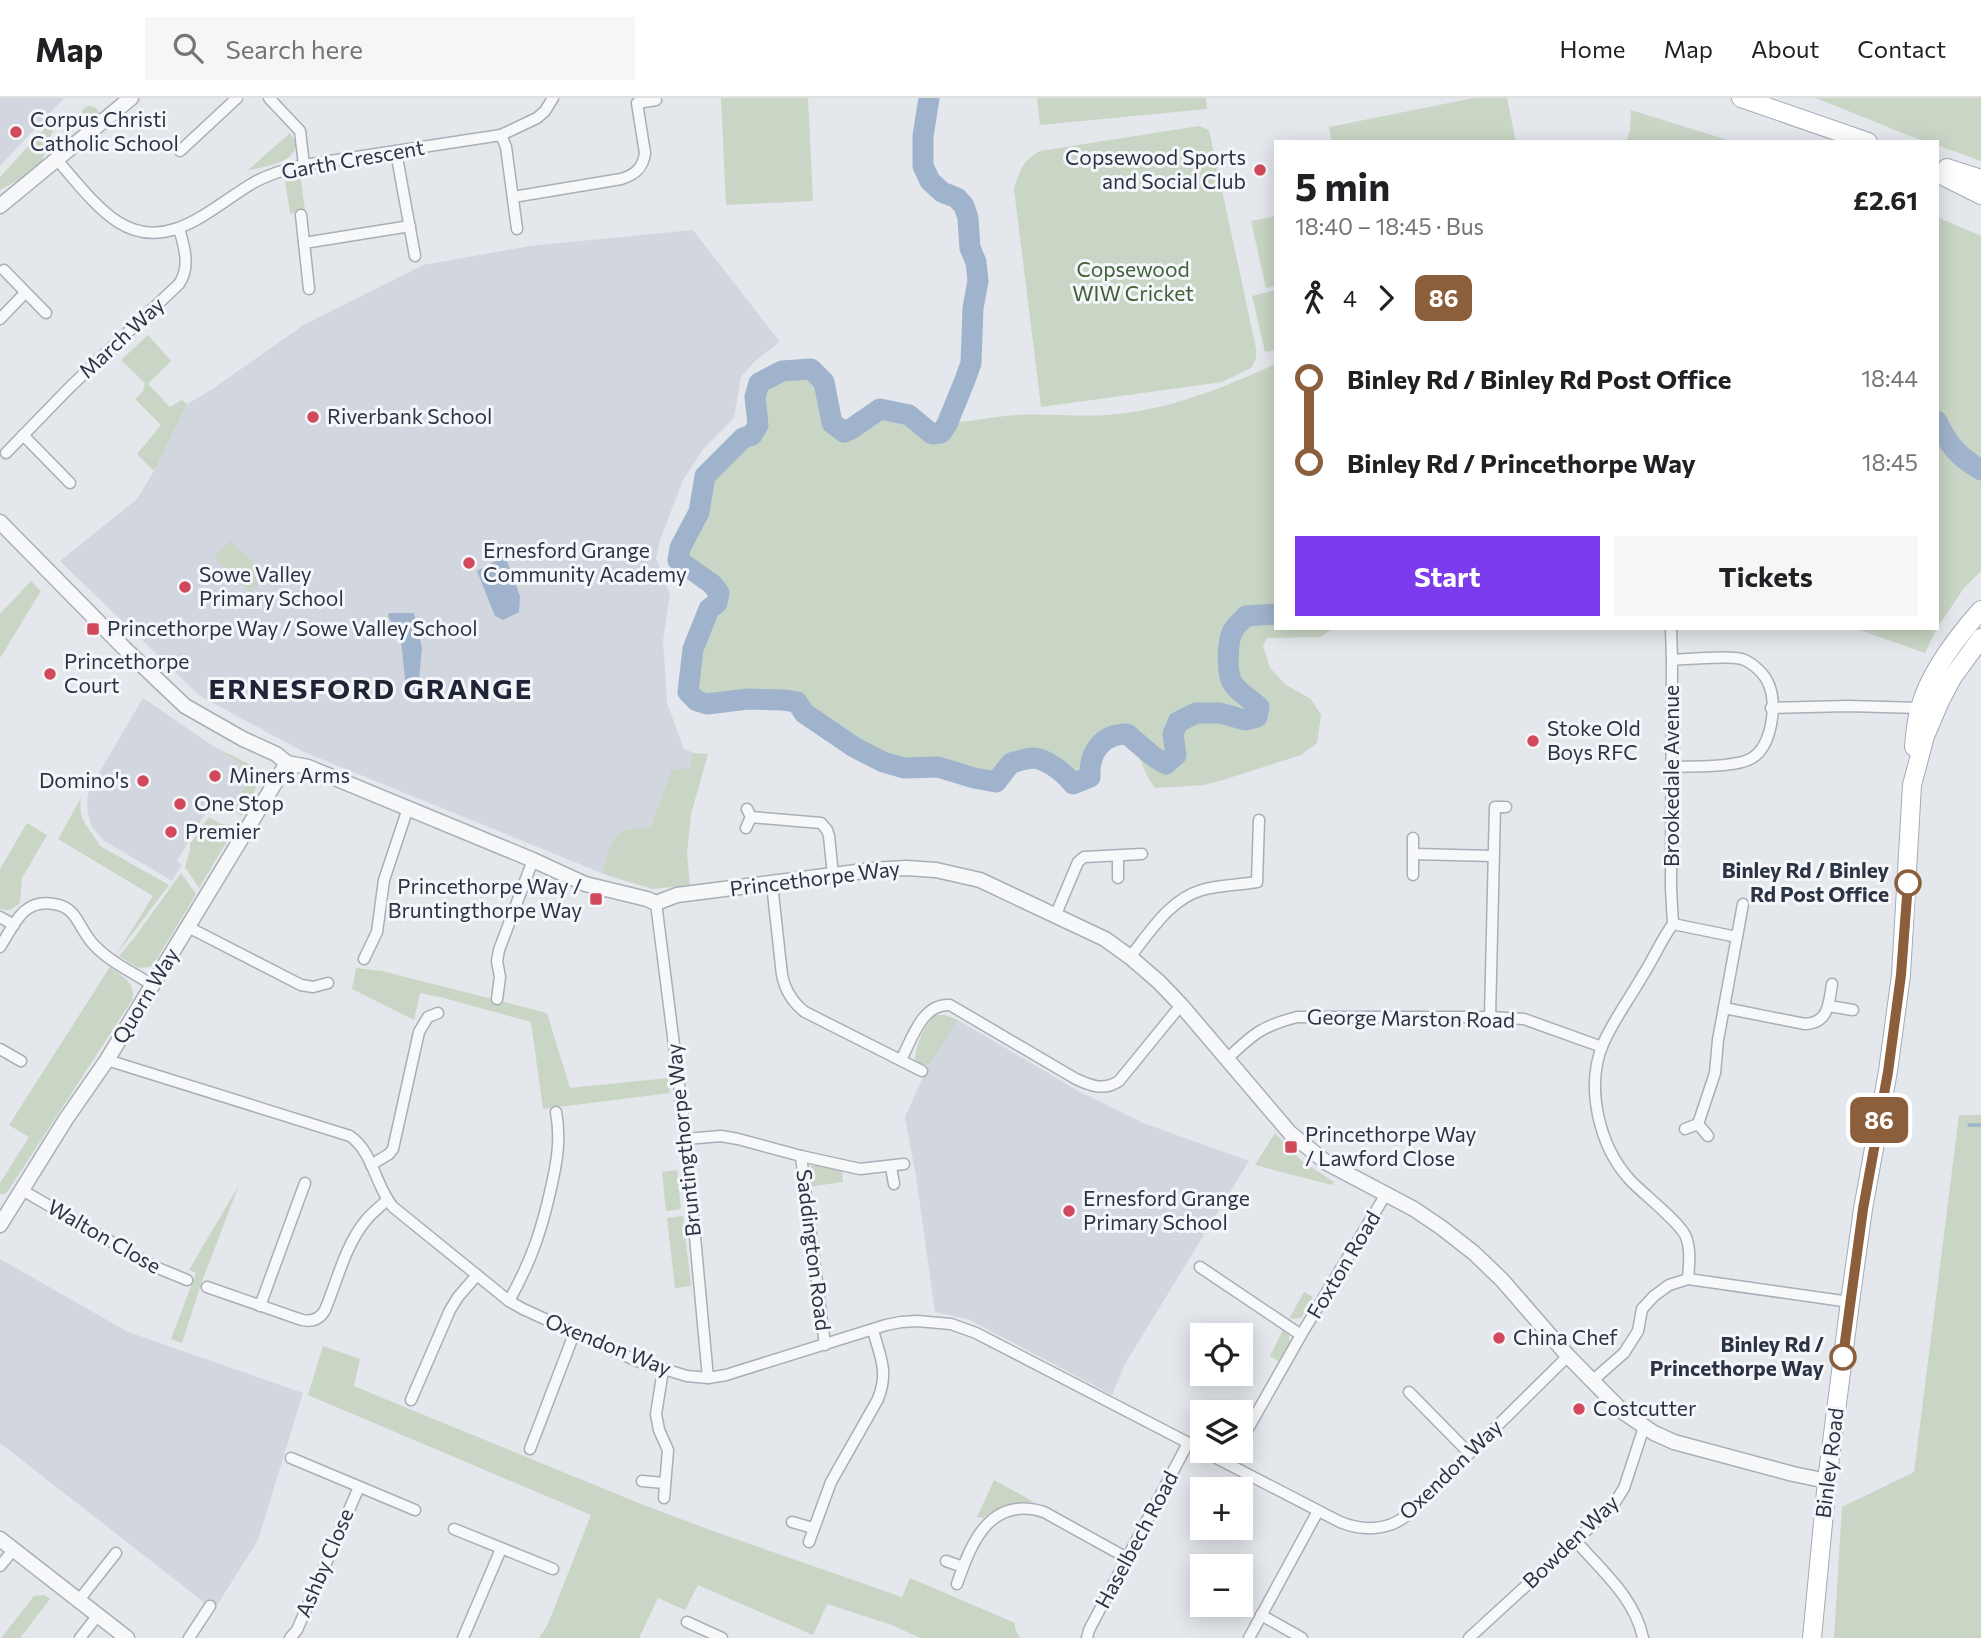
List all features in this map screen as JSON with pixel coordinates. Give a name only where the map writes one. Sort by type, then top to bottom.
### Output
[{"type":"main road","points":[[1741,98],[1862,140]]},
{"type":"main road","points":[[1939,166],[1981,179]]},
{"type":"main road","points":[[1939,174],[1981,195]]},
{"type":"main road","points":[[1912,785],[1920,708],[1926,691],[1946,655],[1981,610]]},
{"type":"main road","name":"Binley Road","points":[[1812,1638],[1827,1481],[1850,1302],[1863,1209],[1888,1072],[1901,975],[1912,785],[1940,701],[1952,678],[1981,638]]},
{"type":"street","points":[[0,206],[131,98]]},
{"type":"street","points":[[180,151],[237,98]]},
{"type":"street","points":[[269,98],[301,133],[304,165]]},
{"type":"street","name":"Garth Crescent","points":[[57,160],[94,201],[118,222],[150,233],[175,229],[200,218],[255,182],[274,173],[304,165],[501,135],[537,118],[553,98]]},
{"type":"street","points":[[513,197],[621,179],[639,170],[645,153],[637,103],[656,100]]},
{"type":"street","points":[[501,135],[506,148],[517,229]]},
{"type":"street","points":[[396,152],[415,256]]},
{"type":"street","points":[[301,215],[309,289]]},
{"type":"street","points":[[304,243],[410,226]]},
{"type":"street","name":"March Way","points":[[6,453],[70,387],[179,284],[185,274],[186,261],[180,232],[175,229]]},
{"type":"street","points":[[4,271],[46,313]]},
{"type":"street","points":[[0,319],[25,293]]},
{"type":"street","points":[[23,435],[69,483]]},
{"type":"street","points":[[0,522],[185,706],[233,734],[276,754],[287,763],[308,767],[585,884],[656,903]]},
{"type":"street","name":"Brookedale Avenue","points":[[1671,630],[1673,924]]},
{"type":"street","points":[[1672,660],[1730,658],[1752,664],[1768,681],[1772,708],[1769,738],[1754,757],[1741,763],[1672,767]]},
{"type":"street","points":[[1772,708],[1920,708],[1930,725]]},
{"type":"street","name":"Quorn Way","points":[[0,1225],[66,1119],[107,1060],[287,763]]},
{"type":"street","points":[[1490,1017],[1495,807],[1506,807]]},
{"type":"street","points":[[364,959],[377,932],[384,880],[408,808]]},
{"type":"street","points":[[748,818],[821,823],[827,830],[833,875]]},
{"type":"street","points":[[1130,957],[1160,920],[1185,897],[1202,890],[1257,882],[1259,820]]},
{"type":"street","points":[[1413,838],[1413,875]]},
{"type":"street","points":[[1056,915],[1078,862],[1084,857],[1142,854]]},
{"type":"street","points":[[1413,854],[1493,856]]},
{"type":"street","points":[[1118,856],[1118,878]]},
{"type":"street","points":[[497,999],[500,977],[497,961],[499,950],[533,860]]},
{"type":"street","name":"Princethorpe Way","points":[[656,903],[677,895],[833,875],[906,868],[936,870],[980,880],[1105,939],[1159,982],[1181,1005],[1285,1128],[1308,1149],[1336,1168],[1429,1219],[1485,1262],[1623,1412],[1664,1438],[1684,1445],[1827,1481]]},
{"type":"street","points":[[772,884],[782,975],[790,997],[805,1012],[922,1071]]},
{"type":"street","points":[[0,947],[23,912],[32,905],[40,902],[61,906],[75,916],[102,953],[153,985]]},
{"type":"street","name":"Bruntingthorpe Way","points":[[656,903],[686,1139],[708,1378]]},
{"type":"street","points":[[1698,1124],[1714,1073],[1743,904]]},
{"type":"street","points":[[0,917],[14,925]]},
{"type":"street","points":[[1688,1279],[1689,1248],[1685,1234],[1628,1178],[1604,1139],[1596,1106],[1595,1075],[1602,1047],[1620,1010],[1673,924],[1737,937]]},
{"type":"street","points":[[188,927],[300,985],[313,987],[328,983]]},
{"type":"street","points":[[1724,1008],[1805,1024],[1817,1022],[1829,1006],[1832,984]]},
{"type":"street","points":[[901,1060],[927,1012],[940,1005],[950,1005],[1076,1079],[1105,1088],[1119,1081],[1181,1005]]},
{"type":"street","points":[[1829,1006],[1853,1010]]},
{"type":"street","points":[[371,1165],[393,1149],[419,1032],[428,1017],[439,1013]]},
{"type":"street","name":"George Marston Road","points":[[1228,1058],[1261,1030],[1297,1017],[1524,1019],[1602,1047]]},
{"type":"street","points":[[0,1049],[21,1061]]},
{"type":"street","name":"Oxendon Way","points":[[107,1060],[353,1138],[371,1165],[387,1200],[509,1301],[540,1318],[637,1361],[663,1370],[708,1378],[736,1373],[894,1323],[917,1321],[966,1328],[1188,1443]]},
{"type":"street","points":[[509,1301],[530,1259],[543,1221],[559,1147],[556,1112]]},
{"type":"street","points":[[1685,1129],[1698,1124]]},
{"type":"street","points":[[1698,1124],[1708,1136]]},
{"type":"street","points":[[686,1139],[721,1136],[860,1169],[904,1164]]},
{"type":"street","name":"Saddington Road","points":[[801,1156],[825,1345]]},
{"type":"street","points":[[891,1167],[894,1184]]},
{"type":"street","points":[[260,1306],[304,1182]]},
{"type":"street","name":"Walton Close","points":[[22,1190],[153,1266],[187,1280]]},
{"type":"street","name":"Foxton Road","points":[[1253,1420],[1386,1194]]},
{"type":"street","points":[[207,1287],[305,1321],[313,1320],[321,1315],[354,1240],[368,1219],[387,1200]]},
{"type":"street","name":"Foxton Road","points":[[1200,1267],[1301,1335]]},
{"type":"street","points":[[411,1401],[450,1310],[477,1275]]},
{"type":"street","points":[[1592,1381],[1624,1353],[1638,1331],[1643,1309],[1654,1296],[1669,1285],[1688,1279],[1850,1302]]},
{"type":"street","points":[[809,1542],[831,1482],[882,1388],[884,1369],[873,1330]]},
{"type":"street","points":[[530,1449],[575,1334]]},
{"type":"street","name":"Oxendon Way","points":[[1228,1464],[1354,1527],[1370,1529],[1394,1524],[1406,1516],[1569,1356]]},
{"type":"street","points":[[663,1370],[656,1414],[659,1430],[667,1446],[664,1498]]},
{"type":"street","points":[[1409,1392],[1469,1453]]},
{"type":"street","name":"Bowden Way","points":[[1469,1638],[1607,1512],[1619,1496],[1627,1478],[1644,1427]]},
{"type":"street","name":"Haselbech Road","points":[[1087,1638],[1188,1443]]},
{"type":"street","name":"Ashby Close","points":[[291,1458],[415,1510]]},
{"type":"street","points":[[642,1481],[664,1483]]},
{"type":"street","name":"Ashby Close","points":[[290,1638],[297,1629],[359,1487]]},
{"type":"street","points":[[957,1584],[976,1538],[984,1526],[1002,1513],[1023,1509],[1047,1513],[1127,1558]]},
{"type":"street","points":[[1249,1638],[1318,1511]]},
{"type":"street","points":[[792,1522],[813,1528]]},
{"type":"street","points":[[454,1529],[553,1569]]},
{"type":"street","points":[[0,1539],[127,1638]]},
{"type":"street","points":[[1575,1540],[1626,1597],[1638,1620],[1643,1638]]},
{"type":"street","points":[[0,1566],[14,1549]]},
{"type":"street","points":[[464,1638],[501,1549]]},
{"type":"street","points":[[79,1600],[116,1553]]},
{"type":"street","points":[[946,1561],[963,1567]]},
{"type":"street","points":[[189,1638],[210,1606]]},
{"type":"street","points":[[80,1638],[98,1615]]},
{"type":"street","points":[[1261,1615],[1302,1638]]},
{"type":"street","points":[[687,1622],[722,1638]]},
{"type":"shaded area","name":"Corpus Christi Catholic School","points":[[0,98],[64,98],[0,166]]},
{"type":"shaded area","name":"Ernesford Grange Community Academy","points":[[693,230],[780,342],[755,361],[741,377],[734,418],[703,449],[683,480],[660,540],[656,559],[670,594],[663,640],[667,703],[684,749],[694,753],[653,889],[609,876],[304,752],[200,696],[60,561],[137,499],[187,404],[305,324],[423,265],[530,246]]},
{"type":"shaded area","points":[[143,698],[244,767],[248,773],[247,782],[230,811],[212,802],[177,861],[182,864],[172,881],[103,840],[92,827],[88,813],[89,790]]},
{"type":"shaded area","name":"Ernesford Grange Primary School","points":[[958,1020],[1078,1091],[1143,1123],[1249,1161],[1125,1364],[1112,1395],[968,1319],[935,1312],[905,1117],[928,1066]]},
{"type":"shaded area","points":[[0,1259],[128,1332],[303,1393],[258,1540],[214,1610],[0,1443]]},
{"type":"green space","points":[[721,98],[808,98],[813,201],[726,205]]},
{"type":"green space","points":[[1037,98],[1206,98],[1207,109],[1040,125]]},
{"type":"green space","points":[[1474,98],[1507,98],[1516,140],[1332,140],[1329,127]]},
{"type":"green space","points":[[1816,98],[1981,98],[1981,161],[1939,146],[1939,140],[1922,140]]},
{"type":"green space","points":[[88,106],[97,109],[100,117],[89,126],[83,123],[81,117],[83,109]]},
{"type":"green space","points":[[1631,110],[1728,140],[1627,140]]},
{"type":"green space","points":[[59,113],[41,163],[0,190],[0,177]]},
{"type":"green space","name":"Copsewood WIW Cricket","points":[[1199,126],[1209,130],[1256,348],[1256,359],[1251,368],[1222,382],[1041,407],[1014,189],[1023,167],[1029,158],[1040,151]]},
{"type":"green space","points":[[290,133],[295,142],[295,150],[291,156],[247,171]]},
{"type":"green space","points":[[300,174],[305,210],[290,214],[285,179]]},
{"type":"green space","points":[[1274,216],[1274,286],[1266,288],[1251,221]]},
{"type":"green space","points":[[1939,218],[1981,236],[1981,571],[1964,588],[1939,625]]},
{"type":"green space","points":[[1274,290],[1274,350],[1265,352],[1252,296]]},
{"type":"green space","points":[[148,335],[171,361],[148,384],[170,407],[182,400],[187,404],[154,471],[137,454],[161,425],[135,399],[143,391],[145,383],[121,360]]},
{"type":"green space","points":[[1274,365],[1274,630],[1330,630],[1321,637],[1267,638],[1263,646],[1270,668],[1286,685],[1311,699],[1321,715],[1317,743],[1301,755],[1204,785],[1155,788],[1145,771],[1134,741],[1129,736],[1116,734],[1099,744],[1093,758],[1090,777],[1073,784],[1056,768],[1034,758],[1011,763],[996,782],[938,767],[904,768],[883,762],[854,747],[804,713],[796,702],[748,699],[707,704],[697,701],[688,692],[693,649],[709,609],[717,603],[719,593],[712,584],[678,560],[680,548],[698,513],[705,476],[743,438],[752,435],[758,425],[755,397],[759,383],[782,371],[811,369],[824,382],[832,423],[844,432],[880,409],[909,415],[932,434],[941,433],[947,424],[1007,416],[1080,416],[1139,411],[1199,395]]},
{"type":"green space","points":[[230,541],[267,576],[251,593],[214,557]]},
{"type":"green space","points":[[31,581],[41,591],[0,658],[0,614]]},
{"type":"green space","points":[[1860,630],[1936,630],[1925,653]]},
{"type":"green space","points":[[216,748],[244,761],[257,772],[256,788],[241,816],[232,808],[245,785],[247,772],[244,767]]},
{"type":"green space","points":[[694,753],[708,754],[691,814],[687,854],[690,885],[653,889],[602,873],[611,845],[620,834],[632,829],[650,829],[672,770],[689,768]]},
{"type":"green space","points":[[81,798],[83,819],[100,846],[169,885],[116,955],[153,896],[58,839]]},
{"type":"green space","points":[[209,817],[221,824],[236,826],[199,888],[185,867],[190,843]]},
{"type":"green space","points":[[27,823],[47,835],[22,878],[20,903],[3,910],[0,909],[0,869]]},
{"type":"green space","points":[[181,873],[196,894],[155,962],[150,967],[138,968],[119,956]]},
{"type":"green space","points":[[110,967],[130,985],[132,1000],[8,1191],[0,1194],[0,1183],[29,1137],[9,1125]]},
{"type":"green space","points":[[356,968],[382,971],[547,1013],[570,1088],[668,1078],[670,1093],[543,1109],[531,1022],[420,993],[414,1020],[352,989]]},
{"type":"green space","points":[[935,1015],[945,1015],[958,1020],[928,1066],[915,1062],[915,1056],[923,1031]]},
{"type":"green space","points":[[1959,1115],[1981,1115],[1981,1638],[1834,1638],[1842,1507],[1914,1472]]},
{"type":"green space","points":[[1275,1133],[1302,1161],[1334,1182],[1332,1185],[1255,1165]]},
{"type":"green space","points":[[820,1164],[842,1169],[843,1182],[808,1187],[807,1170]]},
{"type":"green space","points":[[677,1170],[681,1209],[666,1211],[662,1172]]},
{"type":"green space","points":[[239,1185],[201,1284],[182,1343],[171,1339],[196,1273],[189,1270]]},
{"type":"green space","points":[[683,1216],[691,1286],[675,1288],[667,1218]]},
{"type":"green space","points":[[1304,1292],[1313,1297],[1301,1318],[1289,1319]]},
{"type":"green space","points":[[1283,1330],[1289,1336],[1290,1347],[1280,1362],[1270,1356]]},
{"type":"green space","points":[[323,1346],[360,1359],[354,1386],[380,1397],[641,1504],[902,1597],[910,1578],[1015,1623],[1020,1638],[920,1638],[892,1625],[827,1604],[813,1635],[698,1585],[685,1610],[658,1598],[639,1638],[539,1638],[548,1624],[591,1515],[308,1395]]},
{"type":"green space","points":[[994,1480],[1034,1502],[1007,1506],[983,1518],[977,1517]]},
{"type":"green space","points":[[44,1595],[50,1599],[20,1638],[1,1638],[34,1596]]},
{"type":"water","points":[[505,556],[520,596],[519,612],[503,620],[495,616],[477,571]]},
{"type":"water","points":[[389,613],[414,613],[422,648],[418,691],[406,689],[401,640],[388,616]]},
{"type":"waterway","points":[[929,98],[923,136],[923,166],[930,181],[942,192],[957,198],[964,206],[968,218],[970,248],[976,262],[978,281],[973,308],[971,363],[965,380],[947,424],[941,433],[932,434],[909,415],[880,409],[844,432],[832,423],[824,382],[811,369],[782,371],[759,383],[755,397],[758,425],[752,435],[743,438],[705,476],[699,512],[680,548],[678,560],[712,584],[719,593],[717,603],[709,609],[693,649],[688,692],[697,701],[707,704],[748,699],[797,702],[804,713],[854,747],[883,762],[904,768],[938,767],[996,782],[1011,763],[1034,758],[1056,768],[1073,784],[1090,777],[1094,753],[1098,746],[1110,737],[1127,734],[1166,764],[1176,755],[1173,734],[1178,722],[1196,713],[1220,713],[1245,720],[1257,717],[1259,707],[1238,690],[1231,679],[1228,665],[1230,640],[1234,629],[1246,616],[1274,614]]},
{"type":"waterway","points":[[1939,425],[1955,450],[1981,470]]},
{"type":"waterway","points":[[1969,1125],[1981,1125]]},
{"type":"bus line","name":"86","points":[[1843,1357],[1863,1209],[1888,1072],[1901,975],[1908,883]]},
{"type":"place","name":"Corpus Christi Catholic School","points":[[16,132]]},
{"type":"place","name":"Copsewood Sports and Social Club","points":[[1260,170]]},
{"type":"place","name":"Riverbank School","points":[[313,417]]},
{"type":"place","name":"Ernesford Grange Community Academy","points":[[469,563]]},
{"type":"place","name":"Sowe Valley Primary School","points":[[185,587]]},
{"type":"place","name":"Princethorpe Way / Sowe Valley School","points":[[93,629]]},
{"type":"place","name":"Princethorpe Court","points":[[50,674]]},
{"type":"place","name":"Stoke Old Boys RFC","points":[[1533,741]]},
{"type":"place","name":"Miners Arms","points":[[215,776]]},
{"type":"place","name":"Domino's","points":[[143,781]]},
{"type":"place","name":"One Stop","points":[[180,804]]},
{"type":"place","name":"Premier","points":[[171,832]]},
{"type":"place","name":"Binley Rd / Binley Rd Post Office","points":[[1908,883]]},
{"type":"place","name":"Princethorpe Way / Bruntingthorpe Way","points":[[596,899]]},
{"type":"place","name":"Princethorpe Way / Lawford Close","points":[[1291,1147]]},
{"type":"place","name":"Ernesford Grange Primary School","points":[[1069,1211]]},
{"type":"place","name":"China Chef","points":[[1499,1338]]},
{"type":"place","name":"Binley Rd / Princethorpe Way","points":[[1843,1357]]},
{"type":"place","name":"Costcutter","points":[[1579,1409]]},
{"type":"district","name":"ERNESFORD GRANGE","points":[[371,689]]}]
